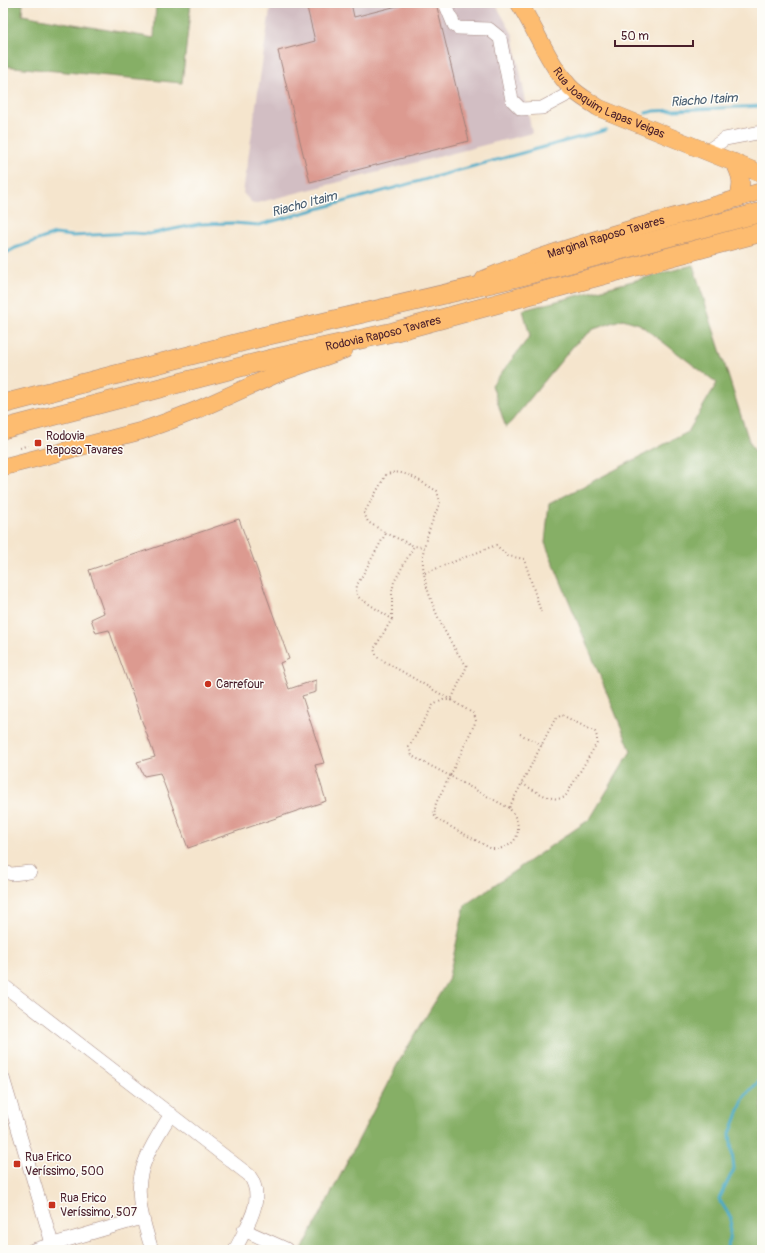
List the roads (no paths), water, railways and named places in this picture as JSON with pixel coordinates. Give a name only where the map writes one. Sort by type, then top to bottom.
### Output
[{"type":"highway","name":"Rodovia Raposo Tavares","points":[[3,404],[265,336],[522,276],[762,212]]},
{"type":"highway","name":"Rodovia Raposo Tavares","points":[[3,429],[271,359],[393,332],[762,232]]},
{"type":"main road","name":"Rua Joaquim Lapas Veigas","points":[[518,3],[559,72],[574,91],[599,108],[762,174]]},
{"type":"main road","points":[[734,162],[740,174],[742,184],[738,198]]},
{"type":"main road","name":"Marginal Raposo Tavares","points":[[453,292],[519,264],[650,223],[762,191]]},
{"type":"main road","points":[[3,468],[141,431],[168,422],[279,373],[393,332]]},
{"type":"street","points":[[445,3],[454,25],[458,28],[489,29],[500,38],[512,100],[521,109],[542,108],[574,91]]},
{"type":"street","points":[[707,151],[725,139],[762,132]]},
{"type":"street","points":[[3,872],[12,874],[30,872]]},
{"type":"street","points":[[3,985],[250,1175],[255,1183],[257,1200],[235,1250]]},
{"type":"street","points":[[3,1078],[54,1247]]},
{"type":"street","points":[[152,1250],[142,1218],[138,1189],[142,1166],[151,1145],[171,1114]]},
{"type":"street","points":[[33,1250],[54,1247],[142,1218]]},
{"type":"street","points":[[244,1230],[286,1249]]},
{"type":"waterway","name":"Riacho Itaim","points":[[646,113],[655,111],[762,106]]},
{"type":"waterway","name":"Riacho Itaim","points":[[3,255],[15,248],[55,234],[72,236],[132,233],[149,234],[199,224],[233,223],[259,225],[606,130]]},
{"type":"waterway","points":[[728,1250],[731,1218],[719,1199],[734,1169],[730,1134],[744,1097],[762,1078]]},
{"type":"place","name":"Rodovia Raposo Tavares","points":[[38,443]]},
{"type":"place","name":"Carrefour","points":[[208,684]]},
{"type":"place","name":"Rua Erico Veríssimo, 500","points":[[17,1164]]},
{"type":"place","name":"Rua Erico Veríssimo, 507","points":[[52,1205]]}]
